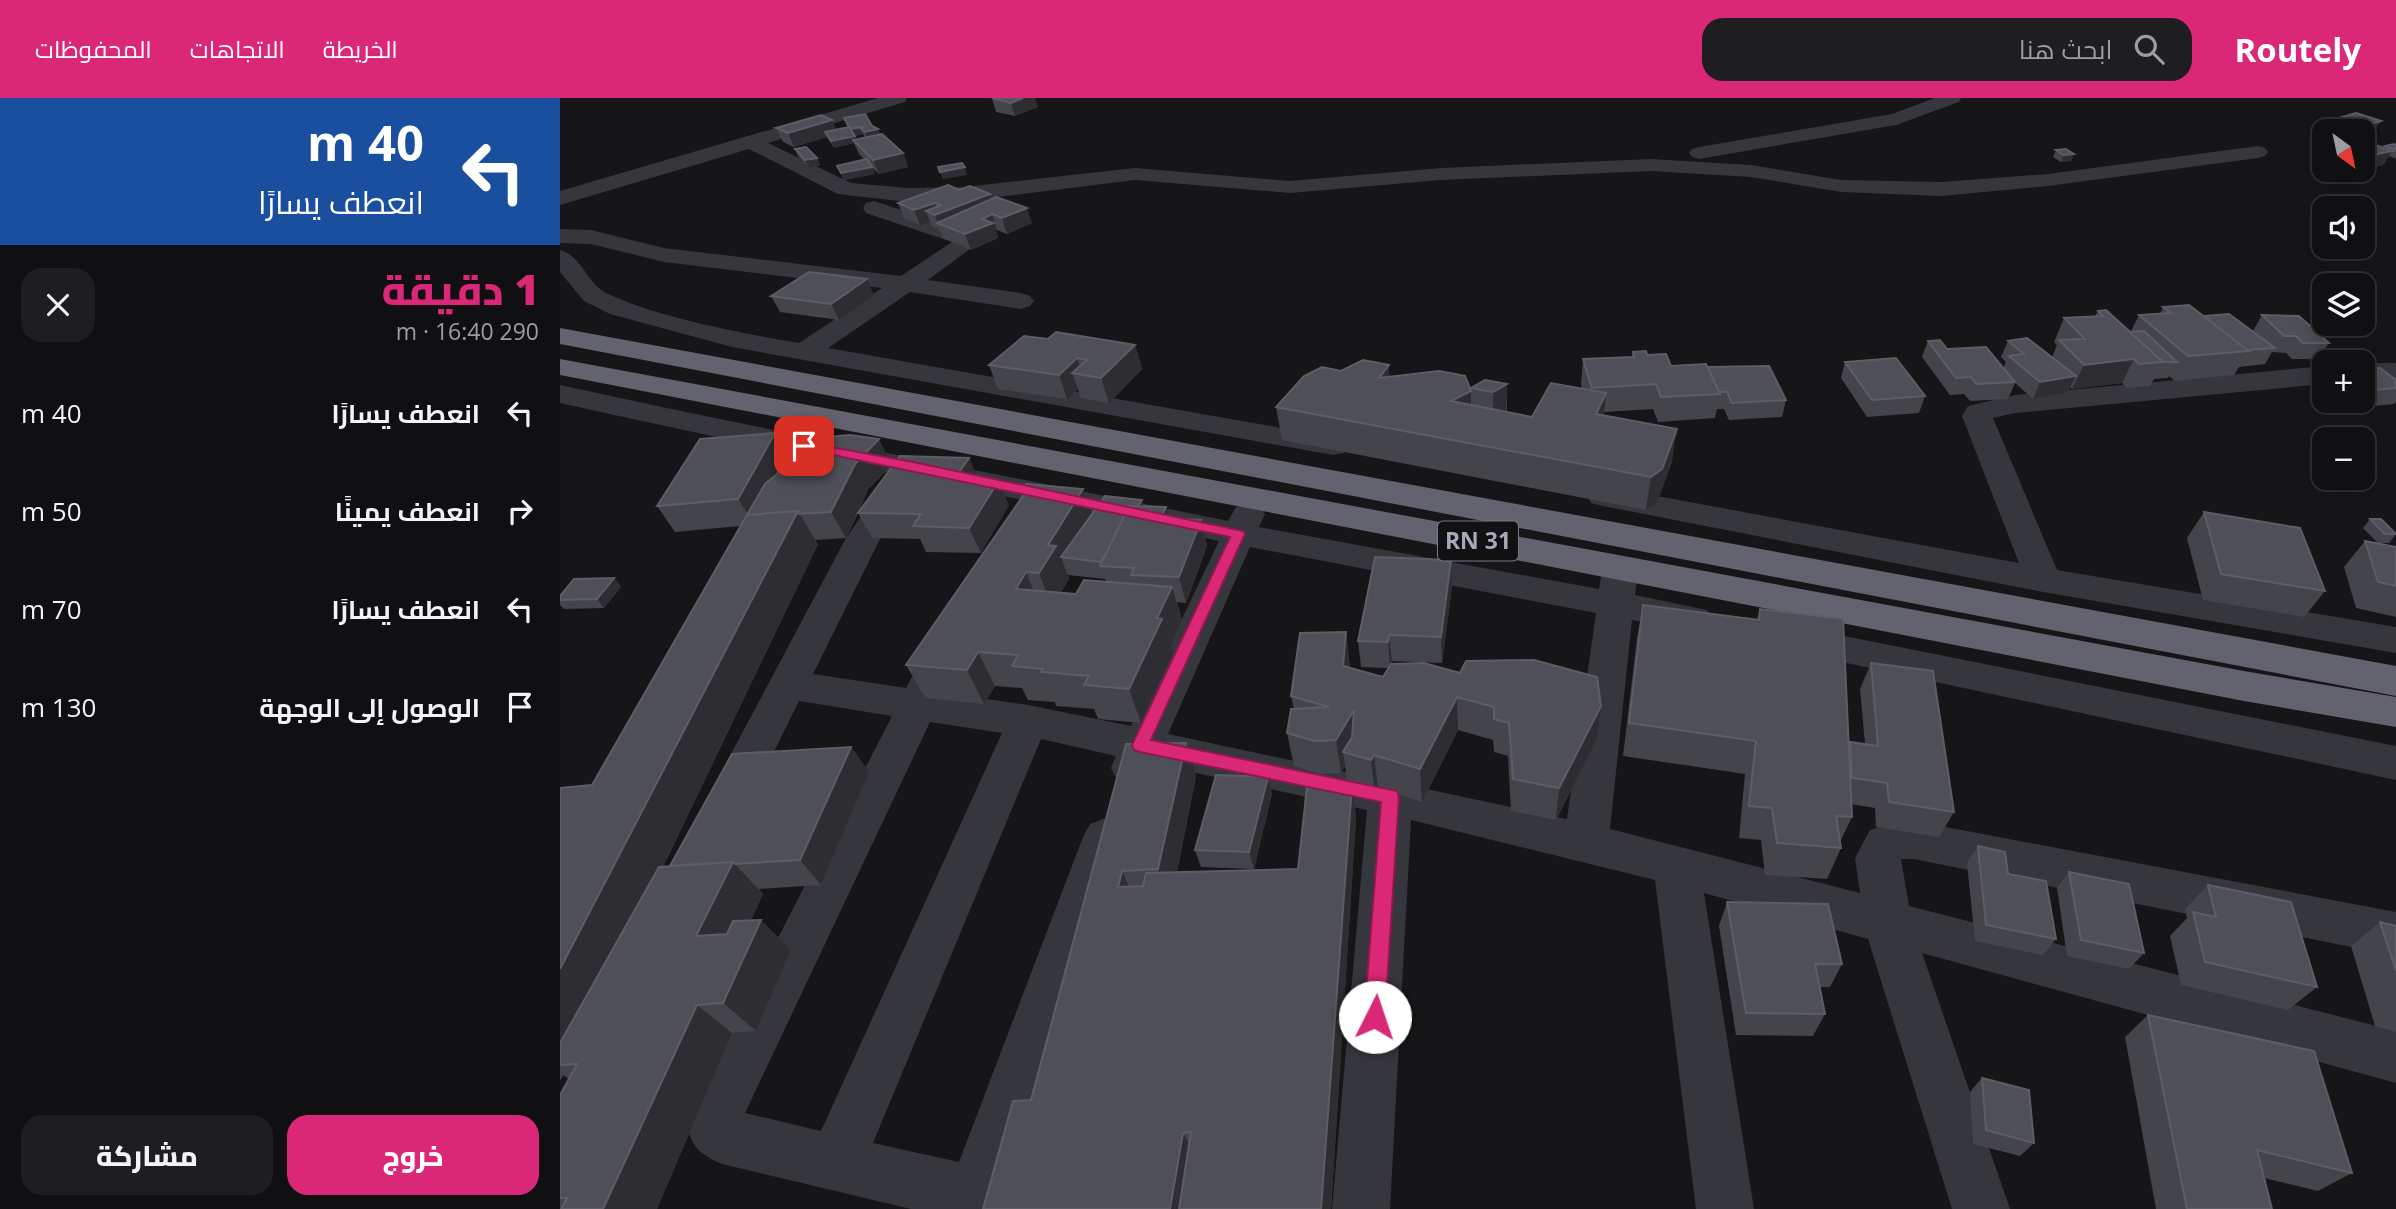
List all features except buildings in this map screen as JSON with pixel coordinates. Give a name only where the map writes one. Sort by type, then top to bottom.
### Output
[{"type":"highway","name":"RN 31","points":[[560,336],[2396,681]]},
{"type":"highway","points":[[560,368],[922,452]]},
{"type":"highway","points":[[1618,586],[2396,712]]},
{"type":"street","points":[[560,198],[898,98]]},
{"type":"street","points":[[1625,166],[1896,119],[1952,98]]},
{"type":"street","points":[[749,141],[846,190],[872,208],[969,238],[969,242],[804,352]]},
{"type":"street","points":[[846,190],[908,195],[965,194],[1135,174],[1290,187],[1441,174],[1625,166],[1751,171],[1850,187],[1942,189],[2048,180],[2258,152]]},
{"type":"street","points":[[560,236],[591,237],[664,255],[904,283],[1021,301]]},
{"type":"street","points":[[560,257],[593,296],[619,308],[742,341],[1362,452]]},
{"type":"street","points":[[2375,371],[2396,371]]},
{"type":"street","points":[[2043,580],[1980,424],[1979,412],[2015,404],[2312,377]]},
{"type":"street","points":[[560,394],[749,436],[922,452],[1032,493],[1247,517],[1618,586],[1720,624]]},
{"type":"street","points":[[715,827],[863,538],[922,452]]},
{"type":"street","points":[[1569,490],[2043,580],[2396,639]]},
{"type":"street","points":[[950,644],[918,702],[715,1115],[715,1127],[722,1136],[836,1163],[972,1202],[1140,745],[1247,517]]},
{"type":"street","points":[[1586,842],[1618,586]]},
{"type":"street","points":[[1759,632],[2396,763]]},
{"type":"street","points":[[788,685],[918,702],[1028,721],[1390,797],[1586,842],[2396,1057]]},
{"type":"street","points":[[836,1163],[1028,721]]},
{"type":"street","points":[[1361,1209],[1390,797]]},
{"type":"street","points":[[1981,1209],[1888,924],[1878,858],[1886,844],[1903,838],[2396,934]]},
{"type":"street","points":[[1676,864],[1725,1209]]},
{"type":"route","points":[[804,446],[1238,534],[1140,745],[1390,797],[1375,1017]]}]
